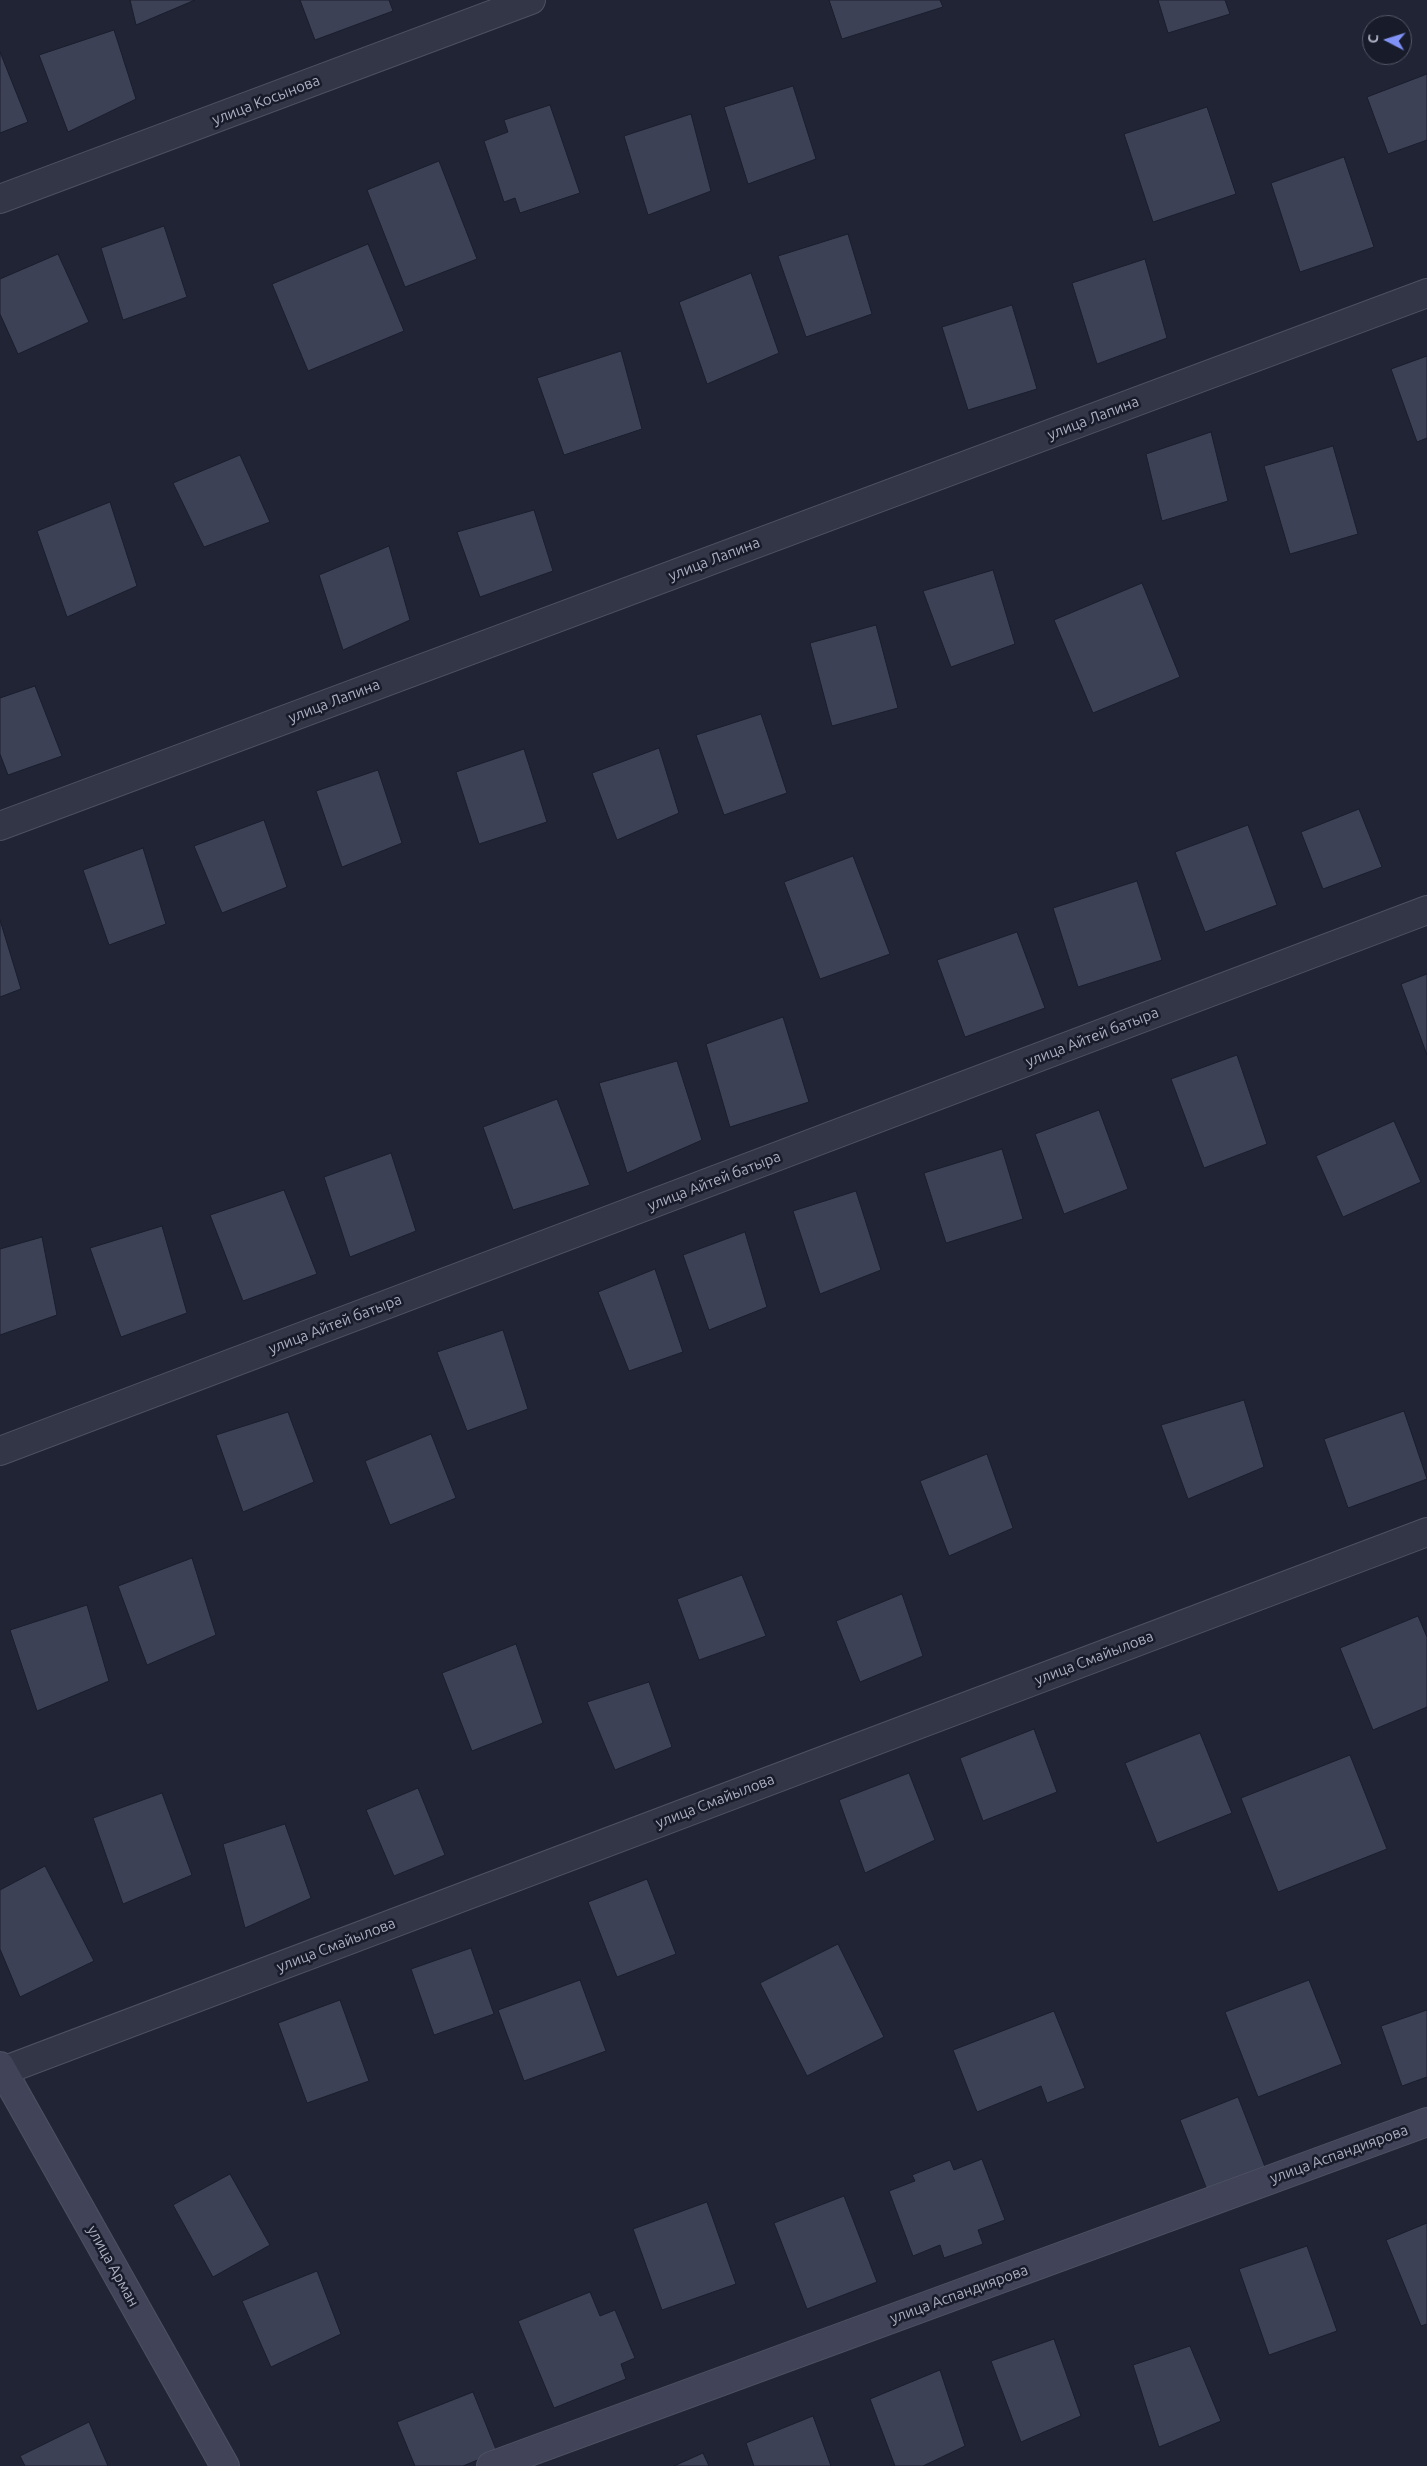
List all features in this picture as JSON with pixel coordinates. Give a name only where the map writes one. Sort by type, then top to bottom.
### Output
[{"type":"street","name":"улица Косынова","points":[[0,199],[531,0]]},
{"type":"street","name":"улица Лапина","points":[[0,826],[1427,292]]},
{"type":"street","name":"улица Айтей батыра","points":[[0,1451],[1427,910]]},
{"type":"street","name":"улица Смайылова","points":[[2,2068],[1427,1532]]},
{"type":"street","name":"улица Арман","points":[[2,2068],[225,2466]]},
{"type":"street","name":"улица Аспандиярова","points":[[491,2466],[1427,2122]]},
{"type":"building","points":[[130,0],[195,0],[136,25]]},
{"type":"building","points":[[300,0],[389,0],[393,11],[315,40]]},
{"type":"building","points":[[829,0],[940,0],[943,7],[842,39]]},
{"type":"building","points":[[1158,0],[1225,0],[1230,14],[1168,33]]},
{"type":"building","points":[[114,30],[136,99],[68,132],[39,55]]},
{"type":"building","points":[[0,52],[28,122],[0,133]]},
{"type":"building","points":[[1427,74],[1427,140],[1388,154],[1367,97]]},
{"type":"building","points":[[793,86],[816,159],[748,184],[724,107]]},
{"type":"building","points":[[550,105],[580,193],[520,213],[515,198],[504,202],[484,141],[508,132],[504,120]]},
{"type":"building","points":[[1207,107],[1236,194],[1153,222],[1124,134]]},
{"type":"building","points":[[691,114],[711,191],[648,215],[624,136]]},
{"type":"building","points":[[1344,157],[1374,247],[1300,272],[1271,183]]},
{"type":"building","points":[[439,161],[477,259],[405,287],[367,190]]},
{"type":"building","points":[[164,226],[187,297],[123,320],[101,248]]},
{"type":"building","points":[[848,234],[872,314],[806,337],[778,256]]},
{"type":"building","points":[[368,244],[404,331],[308,371],[272,284]]},
{"type":"building","points":[[58,254],[89,322],[18,354],[0,314],[0,279]]},
{"type":"building","points":[[1145,259],[1167,338],[1097,364],[1072,283]]},
{"type":"building","points":[[751,273],[779,353],[707,384],[679,302]]},
{"type":"building","points":[[1012,305],[1037,389],[968,410],[942,327]]},
{"type":"building","points":[[621,351],[642,429],[564,455],[537,378]]},
{"type":"building","points":[[1427,356],[1427,438],[1417,442],[1391,369]]},
{"type":"building","points":[[1211,432],[1228,501],[1162,521],[1146,454]]},
{"type":"building","points":[[1333,446],[1358,534],[1290,554],[1264,466]]},
{"type":"building","points":[[240,455],[270,522],[204,547],[173,483]]},
{"type":"building","points":[[110,502],[137,586],[67,617],[37,531]]},
{"type":"building","points":[[534,510],[553,571],[480,597],[457,532]]},
{"type":"building","points":[[389,546],[410,620],[343,650],[319,575]]},
{"type":"building","points":[[993,570],[1015,644],[951,667],[923,591]]},
{"type":"building","points":[[1142,583],[1180,677],[1093,713],[1054,620]]},
{"type":"building","points":[[876,625],[898,708],[832,726],[810,643]]},
{"type":"building","points":[[35,686],[62,756],[8,775],[0,754],[0,698]]},
{"type":"building","points":[[761,714],[787,793],[724,815],[696,735]]},
{"type":"building","points":[[659,748],[679,813],[617,840],[592,773]]},
{"type":"building","points":[[524,749],[547,822],[479,844],[456,772]]},
{"type":"building","points":[[378,770],[402,843],[342,867],[316,791]]},
{"type":"building","points":[[1359,809],[1382,867],[1323,889],[1301,832]]},
{"type":"building","points":[[264,820],[287,887],[222,913],[194,846]]},
{"type":"building","points":[[1248,825],[1277,905],[1205,932],[1175,852]]},
{"type":"building","points":[[143,848],[166,924],[109,945],[83,870]]},
{"type":"building","points":[[853,856],[890,954],[820,979],[784,882]]},
{"type":"building","points":[[1137,881],[1162,960],[1078,987],[1053,908]]},
{"type":"building","points":[[0,920],[21,989],[0,997]]},
{"type":"building","points":[[1017,932],[1045,1008],[965,1037],[937,960]]},
{"type":"building","points":[[1427,974],[1427,1055],[1401,984]]},
{"type":"building","points":[[783,1017],[809,1102],[730,1127],[706,1044]]},
{"type":"building","points":[[1237,1055],[1267,1144],[1204,1168],[1171,1079]]},
{"type":"building","points":[[677,1061],[702,1140],[627,1173],[599,1083]]},
{"type":"building","points":[[557,1099],[590,1185],[513,1210],[483,1127]]},
{"type":"building","points":[[1099,1110],[1128,1189],[1064,1214],[1035,1134]]},
{"type":"building","points":[[1394,1121],[1421,1182],[1343,1217],[1316,1156]]},
{"type":"building","points":[[1002,1149],[1023,1219],[946,1243],[924,1173]]},
{"type":"building","points":[[391,1153],[416,1231],[350,1257],[324,1177]]},
{"type":"building","points":[[284,1190],[317,1274],[243,1301],[210,1215]]},
{"type":"building","points":[[856,1191],[881,1270],[820,1294],[793,1211]]},
{"type":"building","points":[[162,1226],[187,1313],[121,1337],[90,1248]]},
{"type":"building","points":[[745,1232],[767,1307],[709,1330],[683,1255]]},
{"type":"building","points":[[42,1237],[57,1315],[0,1335],[0,1249]]},
{"type":"building","points":[[655,1269],[683,1352],[629,1371],[598,1292]]},
{"type":"building","points":[[503,1330],[528,1409],[467,1431],[437,1352]]},
{"type":"building","points":[[1244,1400],[1264,1467],[1188,1499],[1161,1425]]},
{"type":"building","points":[[1404,1411],[1427,1479],[1348,1508],[1324,1439]]},
{"type":"building","points":[[288,1412],[314,1482],[243,1512],[216,1435]]},
{"type":"building","points":[[431,1434],[456,1498],[390,1525],[365,1461]]},
{"type":"building","points":[[987,1454],[1013,1528],[949,1556],[920,1481]]},
{"type":"building","points":[[192,1558],[216,1635],[147,1665],[118,1586]]},
{"type":"building","points":[[742,1575],[766,1636],[699,1660],[677,1599]]},
{"type":"building","points":[[902,1594],[923,1656],[860,1682],[836,1621]]},
{"type":"building","points":[[87,1605],[109,1681],[37,1711],[10,1630]]},
{"type":"building","points":[[1418,1616],[1427,1637],[1427,1707],[1373,1730],[1340,1648]]},
{"type":"building","points":[[516,1644],[543,1723],[472,1751],[442,1673]]},
{"type":"building","points":[[649,1682],[672,1747],[615,1770],[587,1702]]},
{"type":"building","points":[[1034,1729],[1057,1792],[983,1821],[960,1758]]},
{"type":"building","points":[[1200,1733],[1232,1813],[1157,1843],[1125,1763]]},
{"type":"building","points":[[1350,1755],[1387,1849],[1278,1892],[1241,1798]]},
{"type":"building","points":[[909,1773],[935,1840],[865,1873],[839,1800]]},
{"type":"building","points":[[418,1788],[445,1855],[394,1876],[366,1810]]},
{"type":"building","points":[[162,1793],[192,1875],[123,1904],[93,1818]]},
{"type":"building","points":[[285,1824],[311,1898],[245,1928],[223,1844]]},
{"type":"building","points":[[45,1866],[94,1961],[20,1997],[0,1949],[0,1890]]},
{"type":"building","points":[[647,1879],[676,1954],[617,1977],[588,1902]]},
{"type":"building","points":[[838,1944],[884,2037],[807,2076],[760,1983]]},
{"type":"building","points":[[471,1948],[494,2014],[434,2035],[411,1969]]},
{"type":"building","points":[[580,1980],[606,2051],[524,2081],[498,2010]]},
{"type":"building","points":[[1309,1980],[1342,2064],[1258,2097],[1225,2012]]},
{"type":"building","points":[[340,2000],[369,2081],[307,2103],[278,2023]]},
{"type":"building","points":[[1427,2010],[1427,2077],[1402,2086],[1381,2026]]},
{"type":"building","points":[[1054,2011],[1085,2088],[1047,2103],[1041,2086],[977,2112],[953,2050]]},
{"type":"building","points":[[1238,2097],[1267,2172],[1209,2195],[1180,2120]]},
{"type":"building","points":[[982,2159],[1005,2220],[978,2230],[983,2244],[944,2258],[940,2245],[913,2256],[889,2191],[915,2181],[912,2175],[950,2160],[954,2170]]},
{"type":"building","points":[[230,2174],[270,2245],[213,2277],[173,2205]]},
{"type":"building","points":[[844,2196],[877,2282],[807,2309],[774,2223]]},
{"type":"building","points":[[707,2202],[736,2284],[662,2310],[633,2229]]},
{"type":"building","points":[[1427,2223],[1427,2324],[1421,2326],[1386,2240]]},
{"type":"building","points":[[1307,2246],[1337,2331],[1269,2355],[1239,2269]]},
{"type":"building","points":[[317,2271],[341,2334],[271,2367],[242,2301]]},
{"type":"building","points":[[590,2292],[600,2316],[615,2310],[635,2358],[621,2364],[626,2379],[554,2408],[518,2321]]},
{"type":"building","points":[[1054,2339],[1081,2416],[1021,2442],[991,2361]]},
{"type":"building","points":[[1190,2346],[1221,2421],[1159,2447],[1133,2365]]},
{"type":"building","points":[[940,2370],[965,2446],[923,2466],[895,2466],[870,2399]]},
{"type":"building","points":[[473,2392],[497,2452],[463,2466],[415,2466],[397,2422]]},
{"type":"building","points":[[813,2416],[831,2466],[754,2466],[746,2443]]},
{"type":"building","points":[[89,2422],[108,2466],[25,2466],[20,2456]]},
{"type":"building","points":[[703,2453],[709,2466],[674,2466]]}]
